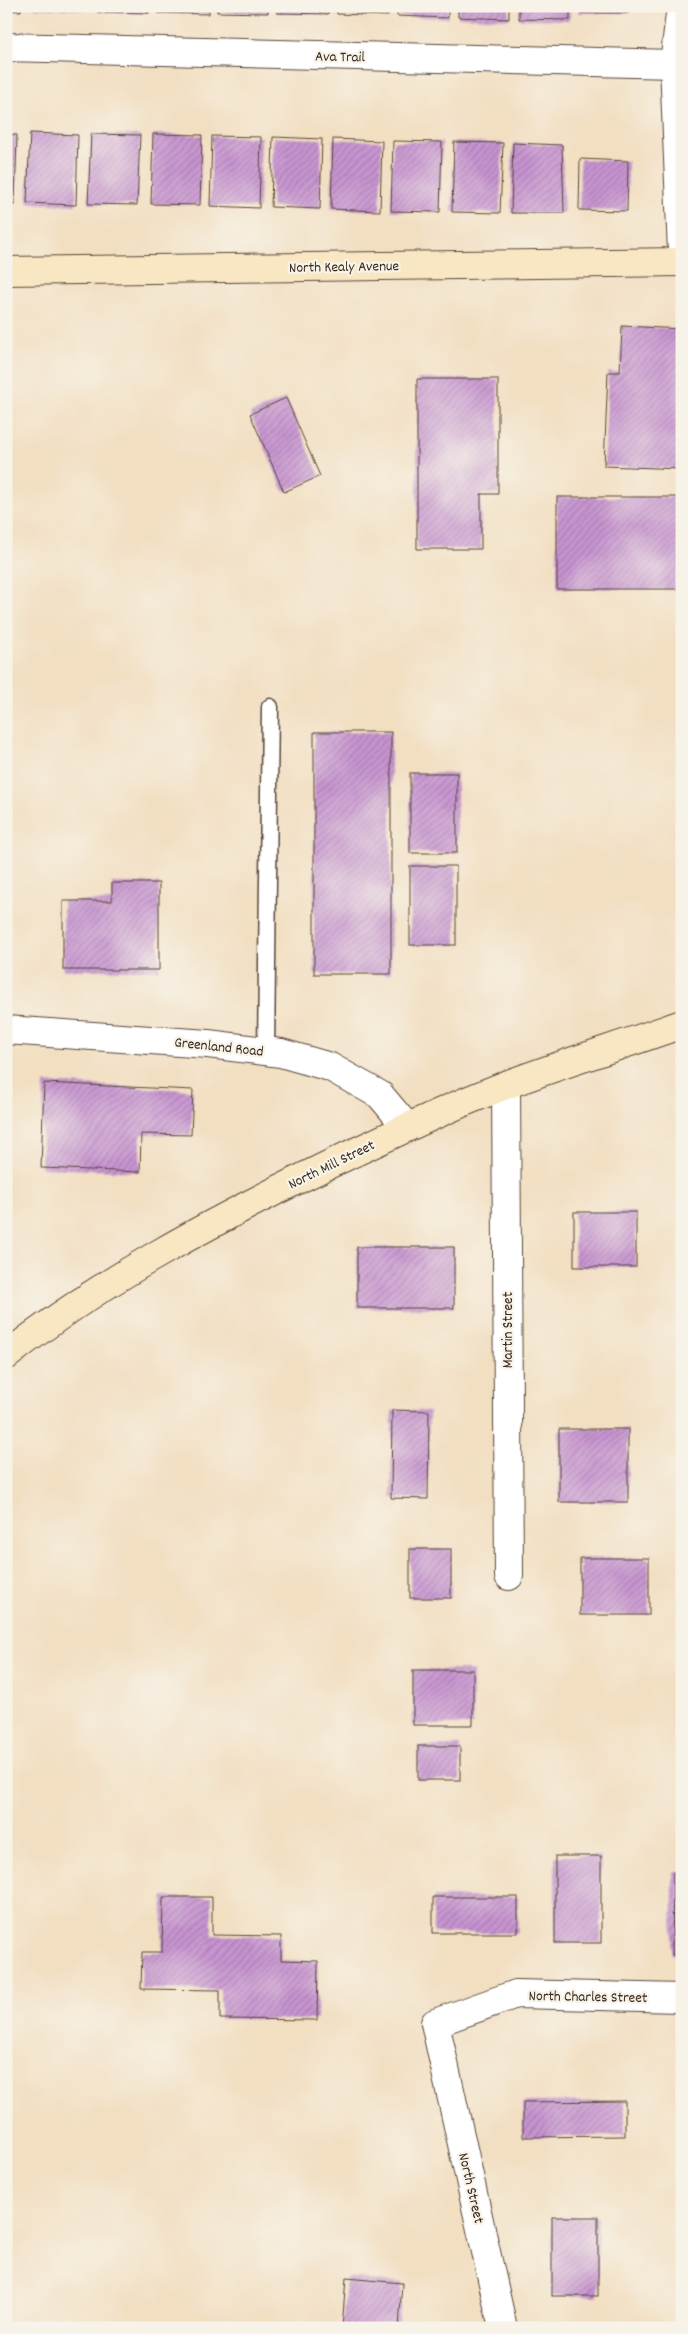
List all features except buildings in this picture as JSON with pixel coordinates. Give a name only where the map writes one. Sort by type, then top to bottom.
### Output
[{"type":"main road","name":"North Kealy Avenue","points":[[6,271],[682,262]]},
{"type":"main road","name":"North Mill Street","points":[[6,1356],[49,1322],[153,1257],[252,1201],[407,1127],[506,1085],[682,1024]]},
{"type":"street","points":[[680,6],[674,64],[682,252]]},
{"type":"street","name":"Ava Trail","points":[[6,47],[674,64]]},
{"type":"street","name":"Greenland Road","points":[[6,1030],[208,1044],[266,1051],[330,1067],[380,1095],[407,1127]]},
{"type":"street","name":"Martin Street","points":[[506,1085],[509,1576]]},
{"type":"street","name":"North Charles Street","points":[[441,2049],[435,2023],[516,1994],[682,1998]]},
{"type":"street","name":"North Street","points":[[441,2049],[503,2328]]},
{"type":"lane","points":[[266,1051],[270,707]]}]
